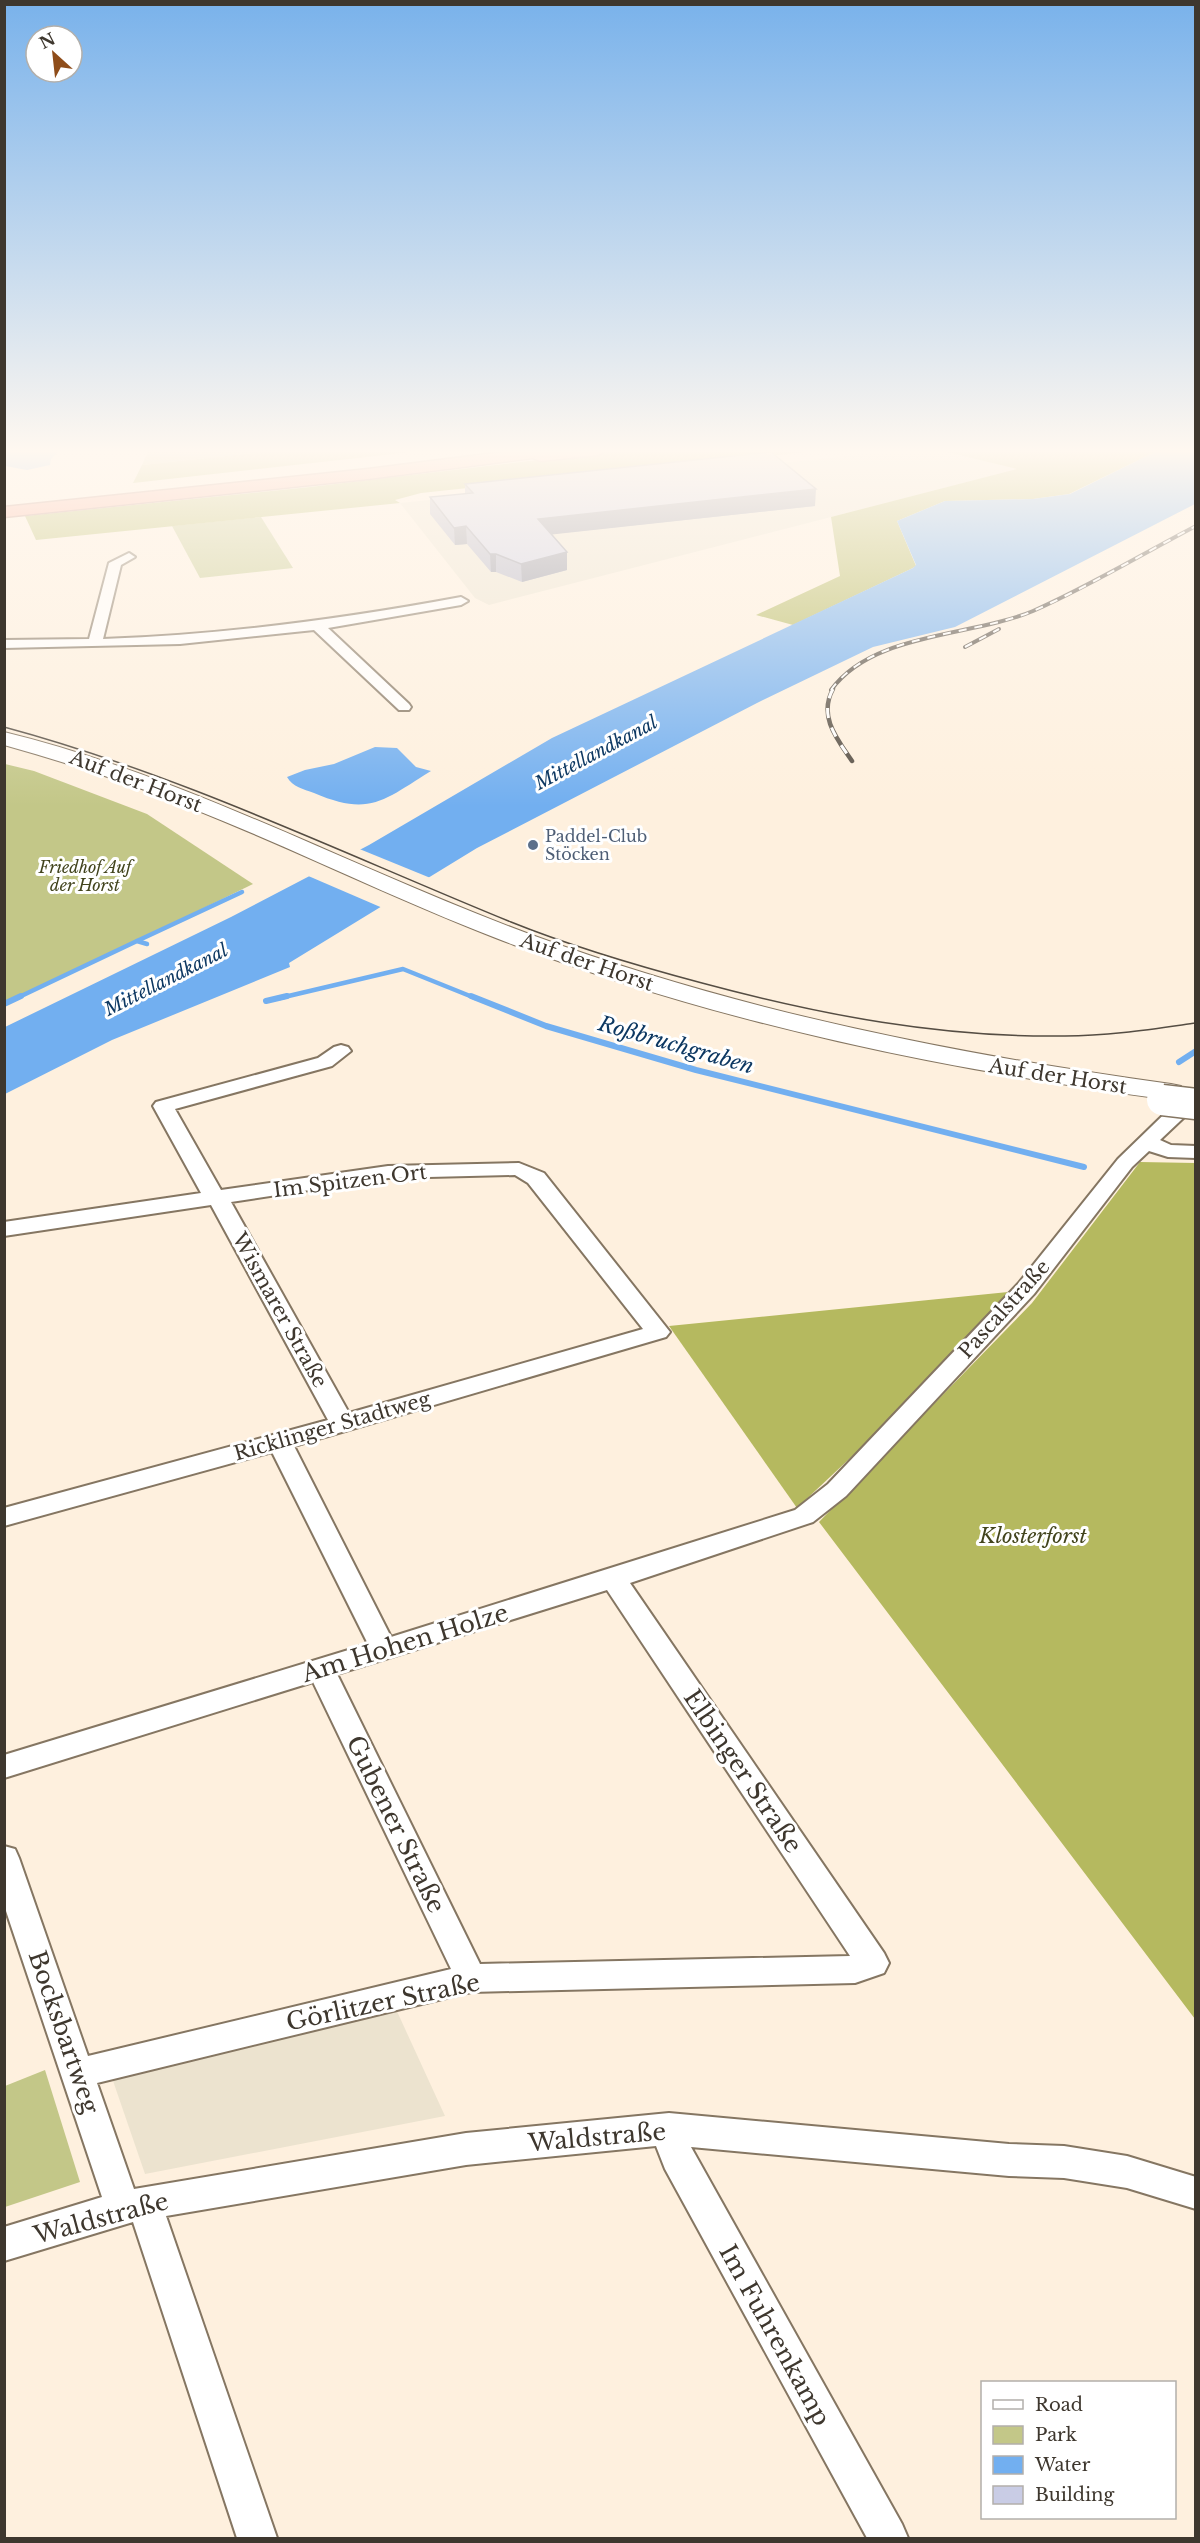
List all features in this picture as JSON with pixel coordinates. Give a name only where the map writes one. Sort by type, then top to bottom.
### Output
[{"type":"street","points":[[95,643],[114,569]]},
{"type":"street","points":[[4,644],[206,638],[318,626],[461,601]]},
{"type":"street","points":[[318,626],[404,707]]},
{"type":"street","name":"Auf der Horst","points":[[4,738],[103,766],[576,970],[688,1006],[768,1028],[928,1064],[1032,1082],[1184,1097]]},
{"type":"street","name":"Auf der Horst","points":[[4,748],[141,792],[314,858]]},
{"type":"street","name":"Wismarer Straße","points":[[341,1050],[325,1062],[163,1106],[209,1190],[222,1204],[342,1423]]},
{"type":"street","name":"Pascalstraße","points":[[804,1516],[837,1490],[1026,1289],[1125,1163],[1184,1097]]},
{"type":"street","points":[[1146,1142],[1168,1150],[1196,1152]]},
{"type":"street","name":"Im Spitzen Ort","points":[[4,1229],[388,1172],[519,1169],[536,1178],[658,1332]]},
{"type":"street","name":"Ricklinger Stadtweg","points":[[4,1517],[279,1442],[658,1332]]},
{"type":"street","points":[[279,1442],[384,1649]]},
{"type":"street","name":"Am Hohen Holze","points":[[4,1767],[614,1578],[804,1516]]},
{"type":"street","name":"Elbinger Straße","points":[[614,1578],[873,1963]]},
{"type":"street","name":"Gubener Straße","points":[[321,1669],[471,1978]]},
{"type":"street","name":"Bocksbartweg","points":[[4,1858],[78,2073],[133,2205],[257,2538]]},
{"type":"street","name":"Görlitzer Straße","points":[[78,2073],[471,1978],[855,1969],[873,1963]]},
{"type":"street","name":"Waldstraße","points":[[4,2244],[133,2205],[466,2149],[669,2129],[1009,2160],[1064,2162],[1126,2172],[1196,2193]]},
{"type":"street","name":"Im Fuhrenkamp","points":[[669,2129],[677,2158],[888,2538]]},
{"type":"shaded area","points":[[452,569],[630,569],[489,605],[475,598]]},
{"type":"shaded area","points":[[395,2007],[445,2116],[145,2174],[112,2078]]},
{"type":"green space","points":[[195,569],[287,569],[200,578]]},
{"type":"green space","points":[[839,569],[912,569],[793,625],[756,615],[840,576]]},
{"type":"green space","name":"Friedhof Auf der Horst","points":[[5,764],[34,771],[147,814],[253,884],[5,1005]]},
{"type":"green space","name":"Klosterforst","points":[[1140,1162],[1195,1163],[1195,2019],[819,1522],[1032,1303]]},
{"type":"green space","points":[[1029,1290],[797,1508],[669,1326]]},
{"type":"green space","points":[[45,2070],[80,2182],[5,2207],[5,2086]]},
{"type":"water","name":"Mittellandkanal","points":[[912,569],[1069,569],[955,627],[873,647],[757,703],[477,848],[289,963],[290,967],[112,1040],[5,1094],[5,1027],[231,917],[369,845],[552,738]]},
{"type":"water","points":[[375,747],[397,748],[416,767],[431,771],[388,797],[363,804],[349,804],[333,800],[299,787],[287,777],[305,770],[334,764]]},
{"type":"pier","points":[[357,848],[433,879],[385,909],[306,875]]},
{"type":"waterway","points":[[137,941],[242,892]]},
{"type":"waterway","points":[[17,998],[137,941]]},
{"type":"waterway","points":[[137,941],[147,944]]},
{"type":"waterway","name":"Roßbruchgraben","points":[[280,998],[403,969],[475,998]]},
{"type":"waterway","points":[[4,1004],[21,996]]},
{"type":"waterway","name":"Roßbruchgraben","points":[[266,1001],[287,996]]},
{"type":"waterway","name":"Roßbruchgraben","points":[[471,996],[546,1026],[696,1070],[1084,1167]]},
{"type":"waterway","name":"Roßbruchgraben","points":[[1179,1062],[1196,1051]]},
{"type":"tram line","points":[[4,727],[69,746],[197,791],[558,940],[678,977],[747,995],[837,1014],[927,1029],[1019,1036],[1081,1036],[1196,1023]]},
{"type":"railway","points":[[831,690],[849,671],[897,646],[1033,611],[1118,569]]},
{"type":"railway","points":[[965,647],[999,629]]},
{"type":"railway","points":[[833,689],[829,699],[828,718],[835,736],[852,761]]},
{"type":"place","name":"Paddel-Club Stöcken","points":[[533,845]]}]
